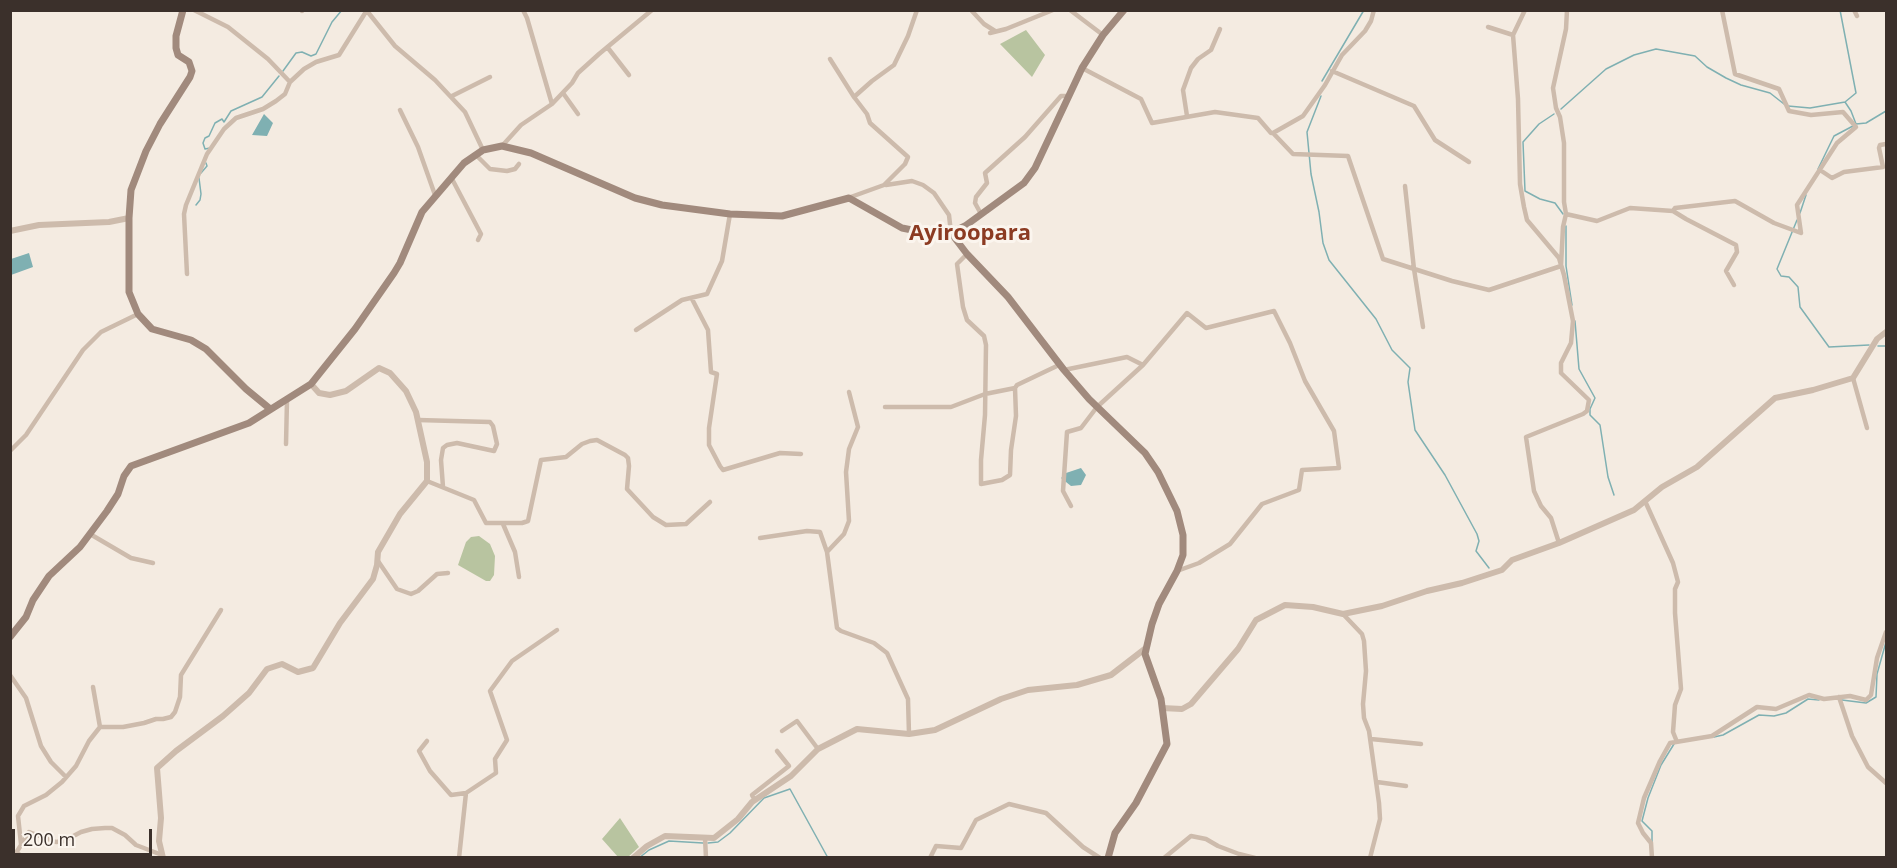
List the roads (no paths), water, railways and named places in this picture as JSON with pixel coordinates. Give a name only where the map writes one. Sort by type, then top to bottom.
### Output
[{"type":"main road","points":[[183,10],[176,36],[176,48],[178,55],[189,62],[192,70],[146,151],[131,190],[129,292],[138,314],[152,329],[191,340],[206,350],[269,408]]},
{"type":"main road","points":[[10,637],[26,617],[33,600],[49,576],[80,547],[90,534],[118,494],[124,476],[131,466],[249,423],[269,408],[311,384],[355,329],[394,273],[417,219],[464,163],[483,150],[502,146],[531,153],[635,198],[662,205],[730,214],[782,216],[848,198],[902,228],[951,233],[959,231],[1024,183],[1035,168],[1082,68],[1120,12]]},
{"type":"main road","points":[[951,233],[967,254],[1008,297],[1061,368],[1097,407],[1145,453],[1158,472],[1177,511],[1183,535],[1183,555],[1152,624],[1145,654],[1162,708],[1167,744],[1136,803],[1114,833],[1108,858]]},
{"type":"street","points":[[194,10],[228,27],[268,59],[290,82]]},
{"type":"street","points":[[523,10],[552,105]]},
{"type":"street","points":[[502,146],[521,125],[552,105],[578,73],[652,10]]},
{"type":"street","points":[[854,97],[894,65],[917,10]]},
{"type":"street","points":[[971,10],[993,32],[1053,10]]},
{"type":"street","points":[[1070,10],[1103,35]]},
{"type":"street","points":[[1273,133],[1303,116],[1349,45],[1365,31],[1374,10]]},
{"type":"street","points":[[1525,10],[1513,35],[1518,99],[1520,184],[1527,220],[1559,258],[1573,321],[1571,343],[1560,369],[1565,377],[1586,395],[1589,403],[1583,414],[1526,437],[1534,491],[1541,506],[1551,518],[1559,543]]},
{"type":"street","points":[[1561,266],[1566,213],[1564,143],[1554,88],[1566,29],[1567,10]]},
{"type":"street","points":[[1673,211],[1675,208],[1735,201],[1774,223],[1801,233],[1797,206],[1837,143],[1856,127],[1843,112],[1811,115],[1789,111],[1779,89],[1735,74],[1722,10]]},
{"type":"street","points":[[1854,10],[1857,16]]},
{"type":"street","points":[[187,274],[184,214],[186,205],[207,154],[224,129],[236,118],[263,109],[276,101],[285,94],[290,82],[316,62],[339,55],[367,11],[395,46],[452,96],[465,112],[483,150]]},
{"type":"street","points":[[1488,27],[1513,35]]},
{"type":"street","points":[[1187,116],[1184,90],[1191,68],[1198,59],[1211,50],[1220,29]]},
{"type":"street","points":[[608,48],[629,75]]},
{"type":"street","points":[[830,59],[867,114],[870,123],[908,155],[905,164],[884,185]]},
{"type":"street","points":[[1082,68],[1141,99],[1152,123],[1215,112],[1258,118],[1293,154],[1348,156],[1383,259],[1489,290],[1561,266]]},
{"type":"street","points":[[1332,71],[1414,106],[1435,140],[1468,162]]},
{"type":"street","points":[[452,96],[489,77]]},
{"type":"street","points":[[563,93],[578,114]]},
{"type":"street","points":[[981,214],[975,203],[976,197],[987,183],[985,173],[1025,137],[1061,96],[1068,96]]},
{"type":"street","points":[[400,110],[418,147],[435,195]]},
{"type":"street","points":[[1820,170],[1832,178],[1844,172],[1883,167],[1879,148],[1880,145],[1887,144]]},
{"type":"street","points":[[476,155],[490,170],[507,171],[515,169],[519,164]]},
{"type":"street","points":[[452,177],[481,234],[478,240]]},
{"type":"street","points":[[848,198],[884,185],[912,181],[934,193],[949,215],[951,233]]},
{"type":"street","points":[[1405,186],[1423,327]]},
{"type":"street","points":[[1566,213],[1597,221],[1630,208],[1673,211],[1736,244],[1737,252],[1726,271],[1734,285]]},
{"type":"street","points":[[636,330],[682,300],[707,294],[722,261],[730,214]]},
{"type":"street","points":[[10,231],[39,225],[79,224],[129,218]]},
{"type":"street","points":[[967,254],[958,262],[957,270],[963,307],[967,320],[984,336],[986,345],[981,484],[1002,480],[1010,475],[1016,416],[1015,388]]},
{"type":"street","points":[[692,299],[708,330],[711,372],[717,374],[709,428],[709,446],[720,466],[723,470],[780,453],[801,454]]},
{"type":"street","points":[[1071,506],[1063,491],[1067,432],[1081,428],[1097,407],[1143,365],[1187,313],[1206,328],[1274,311],[1305,381],[1334,431],[1339,468],[1302,470],[1299,490],[1262,504],[1230,544],[1199,562],[1177,571]]},
{"type":"street","points":[[10,451],[26,435],[82,350],[101,332],[138,314]]},
{"type":"street","points":[[1162,708],[1182,709],[1199,696],[1238,649],[1256,620],[1285,605],[1312,607],[1343,614],[1382,606],[1502,570],[1512,560],[1559,543],[1634,510],[1662,487],[1698,467],[1775,398],[1853,378],[1877,339],[1887,332]]},
{"type":"street","points":[[885,407],[951,407],[985,394],[1015,388],[1017,385],[1061,368],[1127,357],[1143,365]]},
{"type":"street","points":[[162,856],[159,841],[161,818],[157,768],[249,693],[267,669],[282,664],[298,672],[313,668],[340,623],[368,588],[376,572],[378,552],[400,514],[427,481],[427,462],[411,399],[390,374],[379,368],[346,391],[330,395],[319,393],[311,384]]},
{"type":"street","points":[[1853,378],[1867,428]]},
{"type":"street","points":[[827,552],[844,534],[849,521],[846,472],[849,449],[858,427],[849,392]]},
{"type":"street","points":[[286,444],[287,399]]},
{"type":"street","points":[[418,420],[490,422],[494,426],[497,444],[494,451],[457,443],[443,448],[441,460],[443,487]]},
{"type":"street","points":[[427,481],[474,500],[486,523],[522,523],[528,520],[541,460],[566,457],[582,444],[597,440],[625,454],[629,466],[627,489],[653,517],[666,525],[686,524],[710,502]]},
{"type":"street","points":[[1645,501],[1673,562],[1678,582],[1675,589],[1675,613],[1681,689],[1675,705],[1673,732],[1677,742]]},
{"type":"street","points":[[503,524],[514,552],[519,577]]},
{"type":"street","points":[[760,538],[807,531],[820,532],[827,552],[837,628],[874,643],[887,652],[908,699],[909,734]]},
{"type":"street","points":[[90,534],[131,558],[153,563]]},
{"type":"street","points":[[378,561],[397,589],[411,594],[418,591],[437,574],[448,573]]},
{"type":"street","points":[[100,727],[130,726],[171,717],[179,702],[181,675],[221,610]]},
{"type":"street","points":[[1343,614],[1362,634],[1366,671],[1364,718],[1371,739],[1380,819],[1370,858]]},
{"type":"street","points":[[428,741],[419,751],[430,771],[451,795],[466,793],[496,773],[495,759],[507,740],[490,691],[512,661],[557,630]]},
{"type":"street","points":[[1652,858],[1651,843],[1638,823],[1644,798],[1670,743],[1712,736],[1757,707],[1776,709],[1809,695],[1824,699],[1850,696],[1866,700],[1871,695],[1877,658],[1887,632]]},
{"type":"street","points":[[633,858],[647,846],[665,836],[714,838],[755,800],[791,776],[818,749],[857,729],[909,734],[935,730],[1001,699],[1028,690],[1077,685],[1111,675],[1146,648]]},
{"type":"street","points":[[10,675],[26,698],[41,746],[51,762],[66,777]]},
{"type":"street","points":[[21,844],[18,816],[24,806],[46,795],[66,777],[76,766],[89,741],[100,727],[93,687]]},
{"type":"street","points":[[1839,697],[1852,736],[1868,767],[1887,783]]},
{"type":"street","points":[[782,731],[797,721],[818,749]]},
{"type":"street","points":[[1371,739],[1421,744]]},
{"type":"street","points":[[755,800],[752,795],[789,766],[777,751]]},
{"type":"street","points":[[1377,782],[1406,786]]},
{"type":"street","points":[[459,858],[466,793]]},
{"type":"street","points":[[930,858],[936,846],[961,848],[976,820],[1010,804],[1046,813],[1083,847],[1100,858]]},
{"type":"street","points":[[24,858],[15,855],[29,832],[56,842],[64,842],[92,829],[112,828],[125,835],[136,845],[162,856]]},
{"type":"street","points":[[1164,858],[1191,836],[1206,839],[1218,846],[1255,858]]},
{"type":"street","points":[[705,838],[706,858]]},
{"type":"water","points":[[264,114],[273,123],[267,136],[252,135]]},
{"type":"water","points":[[29,253],[33,267],[11,275],[11,259]]},
{"type":"water","points":[[1081,468],[1086,475],[1081,485],[1071,486],[1061,478],[1066,473]]},
{"type":"waterway","points":[[283,71],[296,53],[302,52],[311,56],[316,54],[332,22],[342,10]]},
{"type":"waterway","points":[[1322,81],[1364,10]]},
{"type":"waterway","points":[[1840,10],[1856,93],[1845,102]]},
{"type":"waterway","points":[[1561,109],[1606,69],[1634,55],[1656,49],[1695,56],[1707,67],[1726,78],[1770,93],[1784,104]]},
{"type":"waterway","points":[[210,148],[205,149],[203,143],[215,123],[222,119],[224,122],[231,111],[262,97],[279,76]]},
{"type":"waterway","points":[[1321,96],[1307,132],[1311,174],[1323,243],[1329,260],[1376,319],[1392,350],[1410,368],[1408,382],[1415,430],[1445,475],[1477,534],[1479,541],[1476,551],[1489,568]]},
{"type":"waterway","points":[[1788,106],[1810,108],[1845,102],[1856,124],[1866,123],[1886,111]]},
{"type":"waterway","points":[[1554,114],[1539,124],[1523,142],[1525,191],[1540,199],[1555,203],[1563,214]]},
{"type":"waterway","points":[[1818,169],[1834,136],[1853,126]]},
{"type":"waterway","points":[[201,173],[207,166],[206,163]]},
{"type":"waterway","points":[[196,205],[201,194],[199,178]]},
{"type":"waterway","points":[[1800,213],[1806,195]]},
{"type":"waterway","points":[[1797,220],[1777,269],[1781,276],[1789,277],[1798,287],[1800,307],[1829,347],[1869,345]]},
{"type":"waterway","points":[[1566,226],[1566,266],[1572,305]]},
{"type":"waterway","points":[[1575,321],[1579,369],[1595,398],[1590,415],[1600,425],[1608,477],[1614,495]]},
{"type":"waterway","points":[[1878,346],[1886,346]]},
{"type":"waterway","points":[[1842,700],[1866,703],[1876,697],[1877,674],[1886,642]]},
{"type":"waterway","points":[[1714,737],[1723,735],[1759,715],[1774,716],[1786,713],[1808,699],[1819,700]]},
{"type":"waterway","points":[[1652,843],[1652,831],[1642,821],[1661,765],[1674,744]]},
{"type":"waterway","points":[[708,843],[718,842],[730,833],[764,798],[790,789],[828,858]]},
{"type":"waterway","points":[[639,858],[649,850],[669,841],[703,843]]},
{"type":"district","name":"Ayiroopara","points":[[970,234]]}]
